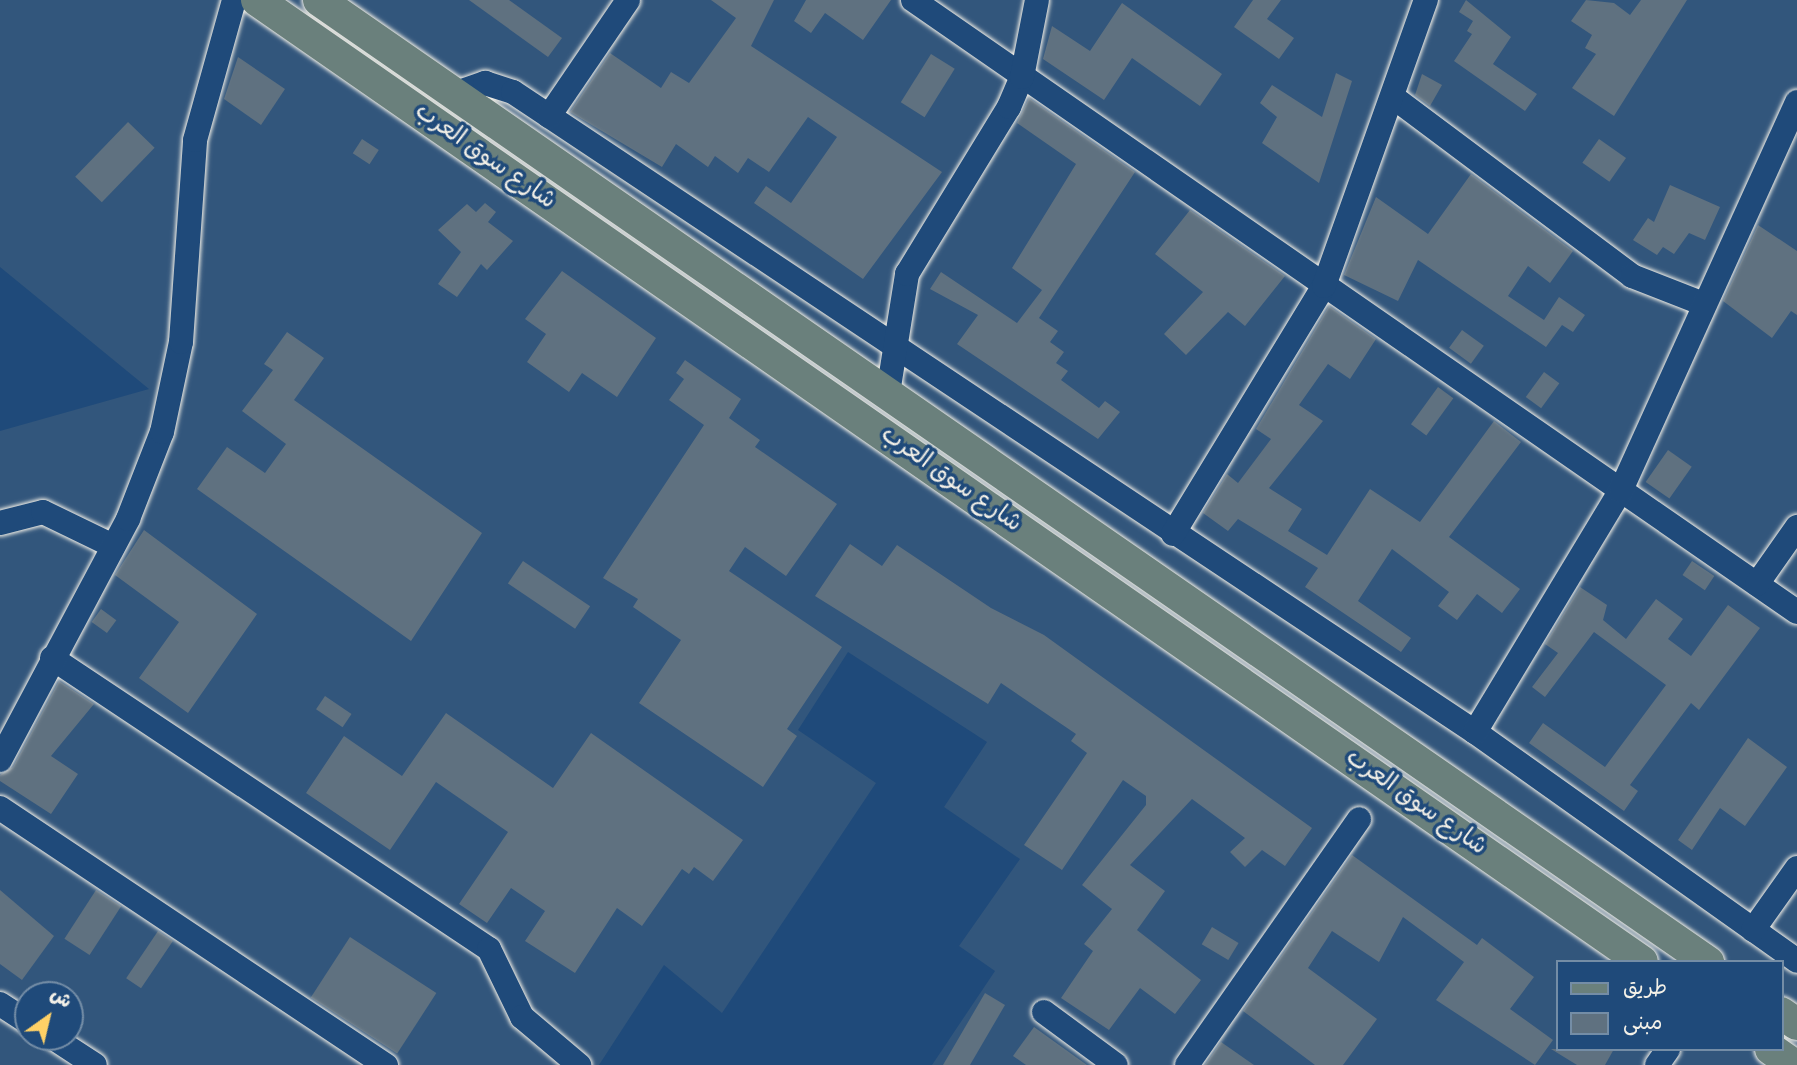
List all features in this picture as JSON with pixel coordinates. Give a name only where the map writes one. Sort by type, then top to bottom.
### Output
[{"type":"main road","name":"شارع سوق العرب","points":[[257,0],[1639,960]]},
{"type":"main road","points":[[319,0],[1705,960]]},
{"type":"main road","points":[[1774,1051],[1794,1065]]},
{"type":"street","points":[[0,760],[113,546],[171,403],[195,140],[234,0]]},
{"type":"street","points":[[549,116],[628,0]]},
{"type":"street","points":[[913,0],[1797,612]]},
{"type":"street","points":[[888,393],[896,346],[898,309],[914,257],[993,137],[1022,76],[1037,0]]},
{"type":"street","points":[[1173,534],[1324,286],[1426,0]]},
{"type":"street","points":[[456,93],[495,84],[549,116],[1173,534],[1475,732],[1797,961]]},
{"type":"street","points":[[1393,97],[1632,276],[1704,304]]},
{"type":"street","points":[[1475,732],[1621,490],[1797,102]]},
{"type":"street","points":[[0,523],[43,512],[113,546]]},
{"type":"street","points":[[1757,584],[1797,527]]},
{"type":"street","points":[[52,658],[489,948],[522,1017],[579,1065]]},
{"type":"street","points":[[0,808],[386,1065]]},
{"type":"street","points":[[1187,1065],[1359,819]]},
{"type":"street","points":[[1753,930],[1797,868]]},
{"type":"street","points":[[1044,1012],[1116,1065]]},
{"type":"street","points":[[74,1051],[95,1065]]},
{"type":"shaded area","points":[[0,0],[1797,0],[1797,1065],[932,1065],[995,971],[959,946],[1020,859],[944,807],[987,742],[848,652],[798,730],[876,783],[722,1013],[664,965],[599,1065],[0,1065],[0,431],[149,389],[0,267]]},
{"type":"building","points":[[469,0],[509,0],[562,38],[548,57]]},
{"type":"building","points":[[711,0],[774,0],[751,46],[942,172],[863,279],[754,203],[766,186],[791,203],[837,137],[808,117],[769,172],[748,158],[738,173],[715,156],[708,167],[676,144],[662,167],[570,112],[610,53],[661,88],[671,72],[689,83],[736,18]]},
{"type":"building","points":[[806,0],[891,0],[863,40],[825,13],[811,33],[794,21]]},
{"type":"building","points":[[1253,0],[1281,0],[1267,19],[1294,38],[1279,59],[1234,27]]},
{"type":"building","points":[[1466,0],[1511,37],[1493,64],[1537,94],[1525,111],[1454,61],[1472,34],[1467,31],[1473,21],[1459,12]]},
{"type":"building","points":[[1586,0],[1614,3],[1630,15],[1641,0],[1687,0],[1614,116],[1572,88],[1596,54],[1585,48],[1592,35],[1571,21]]},
{"type":"building","points":[[1122,3],[1222,74],[1200,106],[1132,58],[1104,100],[1043,59],[1052,26],[1090,51]]},
{"type":"building","points":[[931,54],[955,69],[925,117],[901,102]]},
{"type":"building","points":[[238,57],[285,89],[261,125],[224,99]]},
{"type":"building","points":[[1336,73],[1352,81],[1319,183],[1262,143],[1277,117],[1260,103],[1272,85],[1322,117]]},
{"type":"building","points":[[1422,74],[1442,85],[1430,106],[1415,95]]},
{"type":"building","points":[[1029,98],[1135,172],[1039,318],[1058,331],[1050,342],[1064,352],[1056,363],[1068,371],[1061,380],[1099,408],[1105,401],[1120,412],[1098,439],[957,344],[978,315],[930,289],[941,272],[1017,323],[1042,290],[1012,268],[1076,164],[1017,123]]},
{"type":"building","points":[[128,122],[155,148],[102,202],[75,177]]},
{"type":"building","points":[[362,139],[379,150],[370,164],[353,153]]},
{"type":"building","points":[[1599,139],[1626,158],[1609,182],[1582,163]]},
{"type":"building","points":[[1471,174],[1573,251],[1550,283],[1528,266],[1508,296],[1544,320],[1559,297],[1585,315],[1573,332],[1562,325],[1546,347],[1418,260],[1398,301],[1344,275],[1376,197],[1428,234]]},
{"type":"building","points":[[1670,185],[1720,207],[1705,240],[1689,233],[1674,254],[1663,247],[1657,255],[1633,240],[1648,218],[1654,222]]},
{"type":"building","points":[[485,203],[496,212],[488,222],[513,241],[487,270],[481,264],[457,297],[438,284],[461,252],[438,230],[467,204],[476,212]]},
{"type":"building","points":[[1190,210],[1285,276],[1245,326],[1228,312],[1186,355],[1164,334],[1203,292],[1155,254]]},
{"type":"building","points":[[1758,225],[1797,251],[1797,315],[1791,311],[1772,338],[1723,301]]},
{"type":"building","points":[[562,271],[656,338],[617,397],[582,373],[569,392],[527,362],[546,334],[525,319]]},
{"type":"building","points":[[1329,306],[1376,339],[1350,379],[1328,364],[1299,405],[1323,421],[1269,488],[1302,509],[1288,531],[1327,555],[1370,489],[1420,522],[1494,421],[1521,442],[1449,537],[1520,589],[1502,613],[1477,594],[1457,620],[1438,606],[1449,592],[1392,549],[1358,601],[1411,638],[1401,652],[1305,587],[1318,568],[1238,519],[1228,531],[1203,513],[1227,474],[1238,483],[1271,439],[1256,429]]},
{"type":"building","points":[[1462,330],[1484,346],[1471,364],[1449,348]]},
{"type":"building","points":[[287,332],[324,358],[294,400],[482,533],[411,641],[197,489],[227,447],[265,473],[286,444],[242,411],[273,370],[264,364]]},
{"type":"building","points":[[685,360],[741,399],[729,418],[760,440],[755,447],[837,504],[786,576],[745,547],[729,571],[842,647],[787,729],[797,736],[763,787],[639,703],[681,640],[633,607],[638,599],[603,578],[704,425],[669,400],[684,379],[676,373]]},
{"type":"building","points":[[1544,372],[1559,383],[1541,408],[1526,397]]},
{"type":"building","points":[[1438,387],[1453,398],[1426,435],[1411,424]]},
{"type":"building","points":[[1668,450],[1692,467],[1669,499],[1646,482]]},
{"type":"building","points":[[144,530],[257,614],[188,713],[139,678],[179,622],[115,575]]},
{"type":"building","points":[[850,544],[882,566],[897,545],[991,608],[1044,635],[1312,828],[1285,866],[1262,850],[1245,867],[1230,852],[1245,838],[1192,799],[1130,865],[1165,891],[1137,930],[1201,980],[1175,1014],[1140,988],[1109,1030],[1061,998],[1093,951],[1084,944],[1112,909],[1082,885],[1146,805],[1146,796],[1123,780],[1062,870],[1024,845],[1087,753],[1071,741],[1076,734],[1001,683],[988,704],[815,596]]},
{"type":"building","points":[[523,561],[590,606],[575,629],[508,583]]},
{"type":"building","points":[[1692,561],[1714,576],[1705,590],[1682,575]]},
{"type":"building","points":[[1580,587],[1607,605],[1603,620],[1626,639],[1656,599],[1683,619],[1668,639],[1691,656],[1728,605],[1760,628],[1699,710],[1691,703],[1630,785],[1638,791],[1624,811],[1529,743],[1543,723],[1605,767],[1666,685],[1594,632],[1545,697],[1532,687],[1558,653],[1545,644]]},
{"type":"building","points":[[101,609],[116,620],[107,633],[92,622]]},
{"type":"building","points":[[59,681],[94,704],[51,756],[78,774],[51,814],[0,781],[0,775],[13,767]]},
{"type":"building","points":[[325,696],[352,714],[343,727],[316,709]]},
{"type":"building","points":[[446,713],[553,788],[591,733],[743,840],[713,881],[694,867],[689,874],[682,869],[642,926],[617,908],[575,973],[525,941],[545,911],[511,888],[487,923],[459,904],[508,832],[436,782],[390,850],[306,793],[344,736],[402,776]]},
{"type":"building","points":[[1748,738],[1787,767],[1745,826],[1720,808],[1692,850],[1678,840]]},
{"type":"building","points":[[1352,855],[1477,945],[1482,938],[1534,977],[1510,1009],[1553,1040],[1535,1065],[1436,1000],[1464,962],[1403,917],[1379,962],[1332,931],[1308,968],[1377,1019],[1343,1065],[1315,1065],[1243,1011]]},
{"type":"building","points":[[0,890],[54,936],[22,980],[0,964]]},
{"type":"building","points":[[96,890],[121,906],[90,955],[64,939]]},
{"type":"building","points":[[1212,927],[1239,943],[1228,960],[1202,944]]},
{"type":"building","points":[[158,931],[173,941],[141,988],[126,978]]},
{"type":"building","points":[[350,937],[436,993],[397,1053],[311,997]]},
{"type":"building","points":[[985,993],[1005,1005],[970,1065],[943,1065]]},
{"type":"building","points":[[1034,1027],[1087,1065],[1026,1065],[1013,1056]]},
{"type":"building","points":[[1221,1042],[1254,1065],[1205,1065]]},
{"type":"building","points":[[1551,1049],[1613,1051],[1605,1065],[1577,1065]]}]
